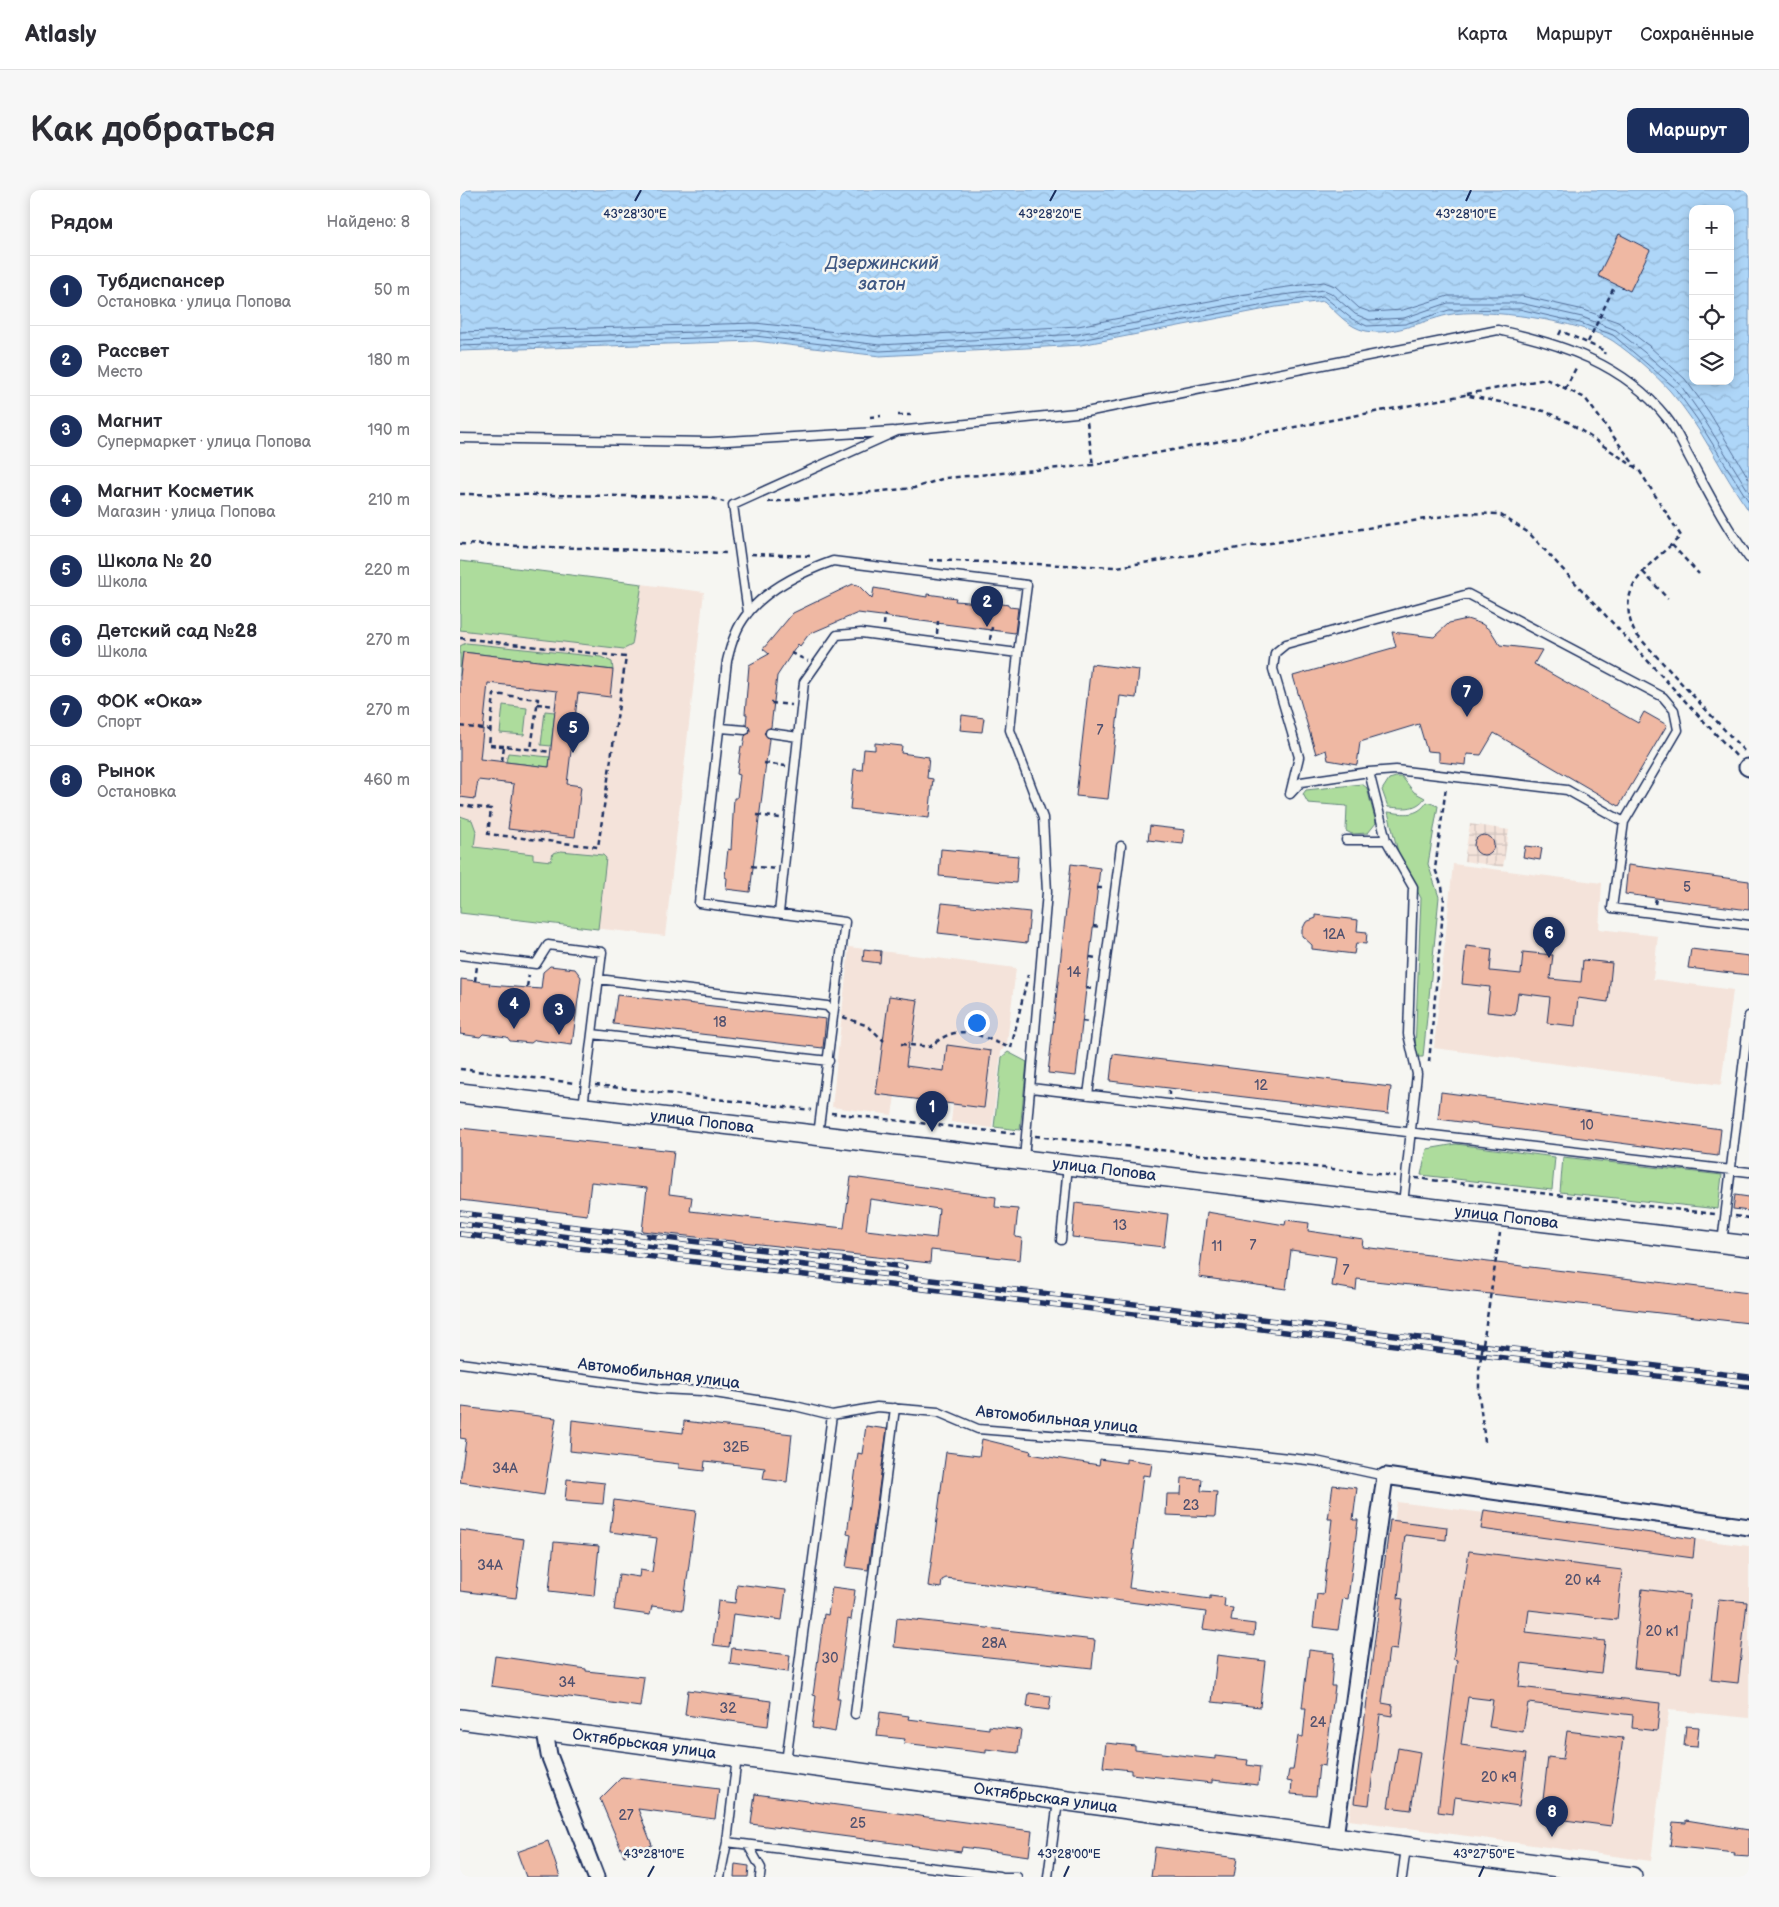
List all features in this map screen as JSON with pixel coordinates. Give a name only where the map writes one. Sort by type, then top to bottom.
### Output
[{"type":"street","name":"улица Попова","points":[[460,1093],[1749,1246]]},
{"type":"street","points":[[1336,1837],[1385,1476],[1749,1527]]},
{"type":"street","name":"Октябрьская улица","points":[[460,1719],[1632,1877]]},
{"type":"street","points":[[545,1731],[549,1755],[596,1877]]},
{"type":"lane","points":[[460,438],[710,442],[897,431],[1086,412],[1498,330],[1549,341],[1583,354],[1639,388],[1667,418],[1731,534],[1749,558]]},
{"type":"lane","points":[[748,613],[738,554],[733,506],[897,431]]},
{"type":"lane","points":[[818,1135],[846,922],[699,903],[721,728],[727,661],[735,634],[748,613],[786,582],[806,570],[833,561],[1027,585],[1010,730],[1044,818],[1047,892],[1024,1159]]},
{"type":"lane","points":[[1624,822],[1567,790],[1396,770],[1301,782],[1290,794],[1299,757],[1273,669],[1275,653],[1286,644],[1468,594],[1663,697],[1674,710],[1678,730],[1624,822],[1612,908],[1749,925]]},
{"type":"lane","points":[[779,914],[804,682],[837,635],[861,633],[1018,652]]},
{"type":"lane","points":[[721,728],[745,730]]},
{"type":"lane","points":[[770,734],[798,737]]},
{"type":"lane","points":[[1369,772],[1386,840],[1413,887],[1408,1034],[1416,1074],[1403,1204]]},
{"type":"lane","points":[[1346,840],[1386,840]]},
{"type":"lane","points":[[1088,1095],[1120,846]]},
{"type":"lane","points":[[460,956],[536,964],[548,945],[602,952],[583,1107]]},
{"type":"lane","points":[[598,979],[826,1006],[833,1012]]},
{"type":"lane","points":[[1722,1243],[1729,1170],[1749,1016]]},
{"type":"lane","points":[[592,1034],[829,1061]]},
{"type":"lane","points":[[1030,1088],[1749,1172]]},
{"type":"lane","points":[[1060,1240],[1068,1164]]},
{"type":"lane","name":"Автомобильная улица","points":[[460,1363],[660,1389],[702,1391],[795,1406],[832,1415],[877,1407],[938,1412],[978,1429],[1172,1445],[1316,1461],[1385,1476]]},
{"type":"lane","points":[[855,1714],[895,1408]]},
{"type":"lane","points":[[786,1764],[832,1415]]},
{"type":"lane","points":[[720,1877],[727,1842],[737,1757]]},
{"type":"lane","points":[[1048,1877],[1058,1801]]},
{"type":"lane","points":[[727,1842],[1017,1877]]},
{"type":"lane","points":[[748,1845],[761,1868],[760,1877]]},
{"type":"lane","points":[[1402,1877],[1406,1848]]},
{"type":"path","points":[[1588,342],[1613,289]]},
{"type":"path","points":[[1561,331],[1605,350]]},
{"type":"path","points":[[1565,389],[1583,354]]},
{"type":"path","points":[[762,503],[914,488],[945,478],[1093,465],[1546,379],[1585,398],[1639,470],[1681,536],[1634,582],[1628,594],[1627,608],[1629,621],[1635,633],[1748,764]]},
{"type":"path","points":[[1465,395],[1544,411],[1570,423],[1639,470]]},
{"type":"path","points":[[1086,412],[1093,465]]},
{"type":"path","points":[[898,415],[911,415]]},
{"type":"path","points":[[870,417],[881,416]]},
{"type":"path","points":[[460,494],[708,497],[733,506]]},
{"type":"path","points":[[927,560],[1117,567],[1464,513],[1500,514],[1529,533],[1748,764]]},
{"type":"path","points":[[460,544],[818,556]]},
{"type":"path","points":[[1672,545],[1699,574]]},
{"type":"path","points":[[1643,572],[1668,599]]},
{"type":"path","points":[[460,638],[626,657],[598,847],[488,834],[490,809],[460,805]]},
{"type":"path","points":[[791,653],[816,665]]},
{"type":"path","points":[[531,749],[538,699],[494,694],[489,745],[550,752]]},
{"type":"path","points":[[771,703],[801,706]]},
{"type":"path","points":[[537,704],[556,706]]},
{"type":"path","points":[[460,726],[491,730]]},
{"type":"path","points":[[502,762],[504,746]]},
{"type":"path","points":[[764,763],[795,767]]},
{"type":"path","points":[[1429,1062],[1444,900],[1442,887],[1434,869],[1448,776]]},
{"type":"path","points":[[757,815],[789,820]]},
{"type":"path","points":[[751,866],[784,870]]},
{"type":"path","points":[[901,1044],[930,1047],[943,1036],[963,1030],[1011,1048],[1028,974]]},
{"type":"path","points":[[833,1012],[868,1026],[884,1041]]},
{"type":"path","points":[[460,1069],[1026,1136],[1405,1177],[1749,1218]]},
{"type":"path","points":[[1485,1442],[1479,1395],[1479,1370],[1503,1216]]},
{"type":"shaded area","points":[[460,561],[704,592],[665,936],[460,913]]},
{"type":"shaded area","points":[[1470,824],[1509,830],[1503,867],[1464,861]]},
{"type":"shaded area","points":[[1453,864],[1602,883],[1599,929],[1658,936],[1653,979],[1733,990],[1721,1085],[1434,1048]]},
{"type":"shaded area","points":[[849,947],[1016,968],[1007,1043],[1001,1052],[992,1128],[951,1122],[953,1104],[895,1096],[892,1115],[832,1107]]},
{"type":"shaded area","points":[[1397,1502],[1749,1546],[1749,1718],[1669,1710],[1651,1861],[1349,1820]]},
{"type":"green space","points":[[460,561],[642,584],[632,645],[624,649],[460,630]]},
{"type":"green space","points":[[466,643],[601,657],[612,662],[613,670],[463,652],[460,676],[460,646]]},
{"type":"green space","points":[[503,705],[527,708],[524,735],[500,733]]},
{"type":"green space","points":[[545,711],[555,712],[551,746],[541,745]]},
{"type":"green space","points":[[508,753],[550,757],[549,767],[506,762]]},
{"type":"green space","points":[[1402,777],[1414,792],[1425,798],[1413,807],[1388,807],[1382,790],[1389,779]]},
{"type":"green space","points":[[1362,784],[1367,788],[1376,823],[1368,833],[1352,834],[1346,831],[1347,806],[1308,803],[1303,794],[1306,790]]},
{"type":"green space","points":[[1427,802],[1438,806],[1428,864],[1439,897],[1423,1057],[1417,1057],[1415,1051],[1421,898],[1400,860],[1388,812],[1405,814],[1415,812]]},
{"type":"green space","points":[[460,816],[472,820],[476,831],[474,847],[533,854],[533,859],[551,861],[553,853],[561,851],[603,855],[606,858],[598,929],[460,913]]},
{"type":"green space","points":[[1008,1052],[1027,1062],[1020,1130],[994,1127],[1002,1057]]},
{"type":"green space","points":[[1456,1144],[1555,1157],[1552,1190],[1421,1175],[1427,1149]]},
{"type":"green space","points":[[1563,1157],[1722,1175],[1718,1209],[1560,1192]]},
{"type":"water","name":"Дзержинский затон","points":[[460,190],[1749,190],[1749,511],[1692,419],[1664,384],[1643,364],[1613,341],[1579,327],[1557,322],[1507,314],[1463,313],[1447,315],[1397,330],[1376,332],[1354,327],[1324,301],[1276,307],[1081,345],[880,356],[755,341],[460,351]]},
{"type":"building","points":[[1619,234],[1650,250],[1630,291],[1598,276]]},
{"type":"building","points":[[853,584],[858,585],[872,599],[874,588],[927,597],[927,594],[956,598],[955,601],[981,604],[981,601],[1009,605],[1009,607],[1018,608],[1015,633],[858,613],[809,634],[800,646],[798,644],[777,676],[771,727],[764,733],[769,739],[750,892],[726,889],[727,878],[725,877],[728,849],[731,850],[734,798],[737,798],[740,775],[737,774],[741,746],[743,747],[745,736],[750,731],[746,725],[747,714],[745,714],[749,665],[769,654],[763,649],[793,613]]},
{"type":"building","points":[[1467,619],[1482,624],[1491,631],[1500,645],[1542,650],[1534,664],[1638,723],[1644,712],[1667,725],[1619,806],[1494,733],[1481,755],[1467,754],[1466,765],[1439,762],[1439,752],[1427,751],[1419,724],[1360,742],[1357,765],[1328,760],[1326,750],[1316,754],[1293,676],[1396,647],[1392,632],[1434,637],[1449,623]]},
{"type":"building","points":[[463,652],[613,670],[610,697],[578,693],[567,784],[581,786],[575,837],[508,829],[514,784],[478,780],[475,799],[460,797],[460,676]],"holes":[[[488,683],[557,691],[549,767],[480,759]]]},
{"type":"building","points":[[1091,664],[1139,670],[1136,698],[1120,696],[1108,799],[1076,796]]},
{"type":"building","points":[[962,715],[984,718],[982,732],[960,730]]},
{"type":"building","points":[[875,743],[902,746],[901,753],[929,757],[927,778],[933,779],[929,818],[850,809],[854,769],[862,770],[864,749],[875,750]]},
{"type":"building","points":[[1150,826],[1185,830],[1183,844],[1148,840]]},
{"type":"building","points":[[1484,835],[1491,838],[1494,845],[1491,852],[1484,855],[1477,852],[1474,845],[1477,838]]},
{"type":"building","points":[[1525,846],[1542,848],[1540,860],[1523,857]]},
{"type":"building","points":[[941,849],[1018,856],[1016,883],[939,876]]},
{"type":"building","points":[[1071,864],[1100,868],[1076,1076],[1048,1073]]},
{"type":"building","points":[[1628,865],[1749,881],[1749,910],[1625,894]]},
{"type":"building","points":[[942,903],[1030,912],[1027,943],[938,933]]},
{"type":"building","points":[[1316,915],[1358,920],[1357,931],[1367,932],[1366,944],[1356,943],[1354,954],[1312,949],[1312,945],[1302,936],[1302,930],[1306,922],[1316,918]]},
{"type":"building","points":[[1466,946],[1492,949],[1490,971],[1521,974],[1523,952],[1553,955],[1550,979],[1581,982],[1583,960],[1612,963],[1608,1002],[1578,998],[1575,1026],[1547,1023],[1550,997],[1518,993],[1515,1015],[1487,1012],[1490,987],[1462,984]]},
{"type":"building","points":[[864,949],[881,951],[880,963],[863,961]]},
{"type":"building","points":[[1691,949],[1749,956],[1749,975],[1688,968]]},
{"type":"building","points":[[550,966],[575,969],[581,977],[572,1045],[535,1040],[531,1043],[510,1041],[507,1037],[483,1034],[480,1037],[460,1034],[461,979],[490,983],[489,985],[541,989],[543,972]]},
{"type":"building","points":[[617,995],[826,1019],[823,1048],[613,1024]]},
{"type":"building","points":[[889,996],[918,1000],[912,1043],[909,1042],[906,1066],[944,1071],[947,1045],[991,1051],[984,1108],[876,1094]]},
{"type":"building","points":[[1113,1054],[1391,1087],[1388,1114],[1110,1081]]},
{"type":"building","points":[[1441,1092],[1721,1129],[1718,1156],[1438,1119]]},
{"type":"building","points":[[460,1128],[674,1151],[669,1194],[692,1197],[690,1211],[844,1228],[851,1177],[996,1197],[995,1207],[1018,1209],[1015,1237],[1022,1238],[1020,1260],[931,1250],[930,1263],[642,1231],[647,1188],[591,1182],[587,1215],[460,1200]],"holes":[[[870,1199],[939,1209],[936,1238],[866,1230]]]},
{"type":"building","points":[[1735,1195],[1749,1197],[1749,1211],[1733,1209]]},
{"type":"building","points":[[1075,1203],[1168,1214],[1164,1247],[1072,1237]]},
{"type":"building","points":[[1207,1212],[1285,1225],[1286,1220],[1309,1223],[1308,1231],[1363,1239],[1362,1247],[1749,1293],[1749,1323],[1357,1279],[1356,1290],[1332,1286],[1336,1257],[1291,1250],[1286,1289],[1199,1277]]},
{"type":"building","points":[[462,1407],[556,1418],[544,1495],[460,1482],[466,1439],[460,1438]]},
{"type":"building","points":[[572,1420],[683,1433],[684,1421],[792,1434],[787,1482],[763,1479],[765,1468],[705,1461],[704,1471],[679,1468],[679,1464],[570,1451]]},
{"type":"building","points":[[866,1426],[887,1429],[868,1570],[846,1567],[851,1535],[847,1534],[858,1453],[862,1454]]},
{"type":"building","points":[[982,1439],[1031,1451],[1030,1454],[1099,1465],[1100,1459],[1126,1463],[1126,1459],[1152,1463],[1150,1476],[1143,1475],[1129,1588],[1210,1599],[1210,1596],[1225,1598],[1224,1607],[1233,1608],[1231,1621],[1255,1624],[1254,1636],[1203,1629],[1206,1612],[946,1578],[942,1580],[941,1588],[928,1586],[946,1452],[979,1456]]},
{"type":"building","points":[[1182,1478],[1202,1479],[1201,1491],[1217,1492],[1215,1517],[1166,1515],[1167,1494],[1181,1494]]},
{"type":"building","points":[[567,1479],[605,1483],[603,1504],[565,1501]]},
{"type":"building","points":[[1333,1485],[1357,1488],[1353,1520],[1358,1520],[1348,1599],[1343,1598],[1338,1630],[1313,1627],[1317,1594],[1323,1595],[1332,1519],[1328,1519]]},
{"type":"building","points":[[614,1500],[696,1511],[683,1610],[652,1606],[650,1615],[614,1610],[619,1574],[639,1577],[640,1570],[652,1572],[657,1538],[610,1532]]},
{"type":"building","points":[[1484,1510],[1695,1539],[1693,1558],[1481,1529]]},
{"type":"building","points":[[1390,1520],[1447,1527],[1446,1540],[1405,1535],[1398,1598],[1403,1599],[1397,1650],[1389,1649],[1382,1703],[1393,1705],[1392,1716],[1380,1714],[1369,1805],[1354,1803]]},
{"type":"building","points":[[460,1530],[524,1539],[516,1598],[460,1591]]},
{"type":"building","points":[[554,1542],[599,1546],[594,1596],[549,1591]]},
{"type":"building","points":[[1469,1551],[1622,1570],[1617,1620],[1529,1610],[1526,1632],[1605,1641],[1601,1673],[1522,1663],[1519,1687],[1660,1703],[1657,1731],[1632,1728],[1633,1715],[1528,1703],[1523,1732],[1489,1727],[1493,1700],[1468,1697],[1461,1745],[1526,1754],[1519,1806],[1455,1797],[1453,1814],[1438,1812],[1457,1660],[1453,1659]]},
{"type":"building","points":[[737,1584],[786,1590],[782,1620],[733,1614],[729,1647],[713,1645],[718,1601],[735,1603]]},
{"type":"building","points":[[832,1587],[855,1590],[851,1620],[848,1619],[837,1699],[840,1699],[835,1732],[812,1728],[816,1696],[813,1695],[824,1614],[828,1615]]},
{"type":"building","points":[[1642,1589],[1690,1595],[1681,1673],[1634,1668]]},
{"type":"building","points":[[1719,1599],[1747,1602],[1738,1683],[1711,1680]]},
{"type":"building","points":[[897,1618],[1095,1640],[1092,1668],[894,1647]]},
{"type":"building","points":[[732,1648],[790,1655],[788,1672],[730,1664]]},
{"type":"building","points":[[1309,1650],[1334,1653],[1331,1686],[1335,1686],[1325,1766],[1319,1765],[1316,1796],[1291,1794],[1292,1782],[1287,1781],[1289,1770],[1293,1770],[1298,1736],[1303,1737],[1306,1708],[1302,1708]]},
{"type":"building","points":[[1217,1655],[1265,1661],[1260,1707],[1212,1702]]},
{"type":"building","points":[[495,1656],[586,1669],[586,1671],[644,1677],[640,1707],[491,1686]]},
{"type":"building","points":[[688,1690],[771,1701],[768,1726],[685,1715]]},
{"type":"building","points":[[1029,1693],[1051,1696],[1049,1710],[1027,1707]]},
{"type":"building","points":[[880,1712],[909,1716],[908,1719],[989,1729],[989,1726],[1021,1730],[1018,1753],[986,1749],[986,1753],[904,1743],[905,1739],[877,1736]]},
{"type":"building","points":[[1686,1726],[1699,1727],[1697,1747],[1684,1746]]},
{"type":"building","points":[[1567,1731],[1623,1738],[1611,1826],[1541,1817],[1548,1757],[1563,1759]]},
{"type":"building","points":[[1106,1743],[1135,1746],[1135,1750],[1215,1759],[1215,1756],[1248,1760],[1247,1765],[1260,1767],[1258,1785],[1212,1780],[1212,1783],[1131,1774],[1131,1770],[1103,1767]]},
{"type":"building","points":[[1398,1748],[1420,1752],[1411,1810],[1388,1807]]},
{"type":"building","points":[[622,1777],[719,1789],[715,1819],[638,1809],[652,1845],[624,1856],[600,1799]]},
{"type":"building","points":[[755,1794],[1032,1831],[1029,1856],[962,1847],[961,1852],[751,1824]]},
{"type":"building","points":[[1686,1820],[1749,1830],[1749,1857],[1734,1856],[1735,1853],[1670,1846],[1673,1822],[1686,1823]]},
{"type":"building","points":[[548,1841],[560,1877],[526,1877],[517,1852]]},
{"type":"building","points":[[1155,1847],[1237,1858],[1234,1877],[1151,1877]]},
{"type":"building","points":[[735,1864],[749,1866],[748,1877],[734,1877]]},
{"type":"railway","points":[[460,1213],[905,1267]]},
{"type":"railway","points":[[460,1224],[1749,1377]]},
{"type":"railway","points":[[460,1234],[1749,1387]]},
{"type":"place","name":"Рассвет","points":[[987,627]]},
{"type":"place","name":"ФОК «Ока»","points":[[1467,717]]},
{"type":"place","name":"Школа № 20","points":[[573,753]]},
{"type":"place","name":"Детский сад №28","points":[[1549,958]]},
{"type":"place","name":"Магнит Косметик","points":[[514,1029]]},
{"type":"place","name":"Магнит","points":[[559,1035]]},
{"type":"place","name":"Тубдиспансер","points":[[932,1132]]},
{"type":"place","name":"Рынок","points":[[1552,1837]]}]
